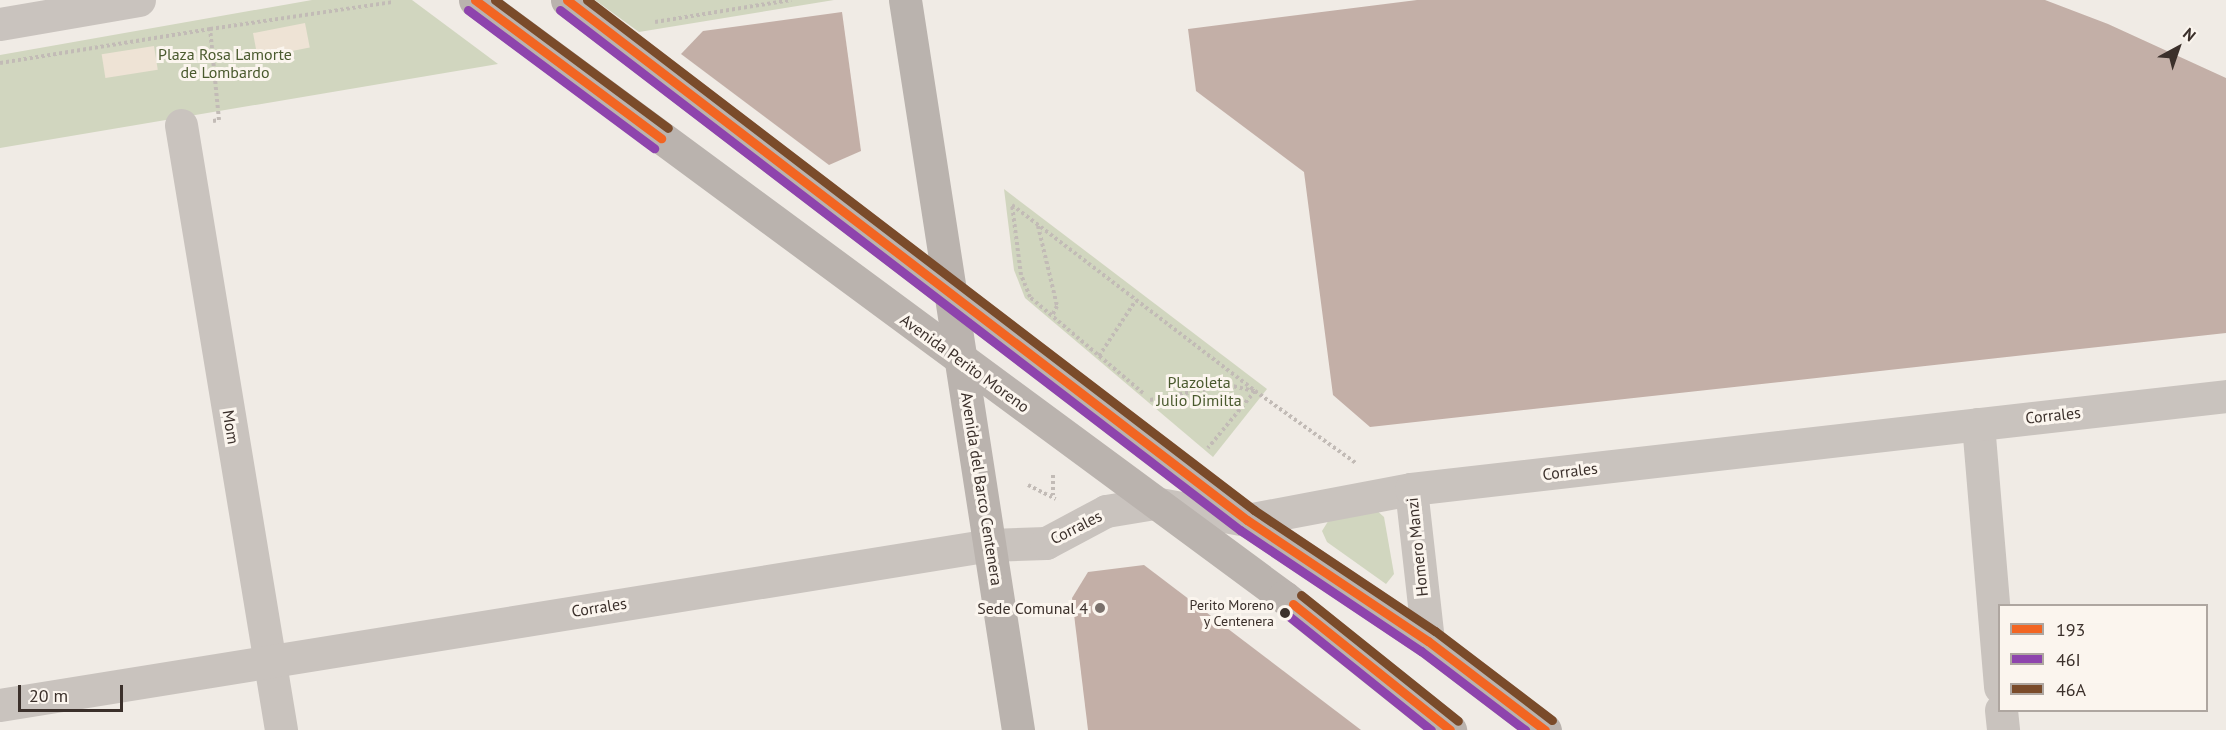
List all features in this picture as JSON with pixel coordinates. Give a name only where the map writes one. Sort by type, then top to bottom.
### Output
[{"type":"main road","name":"Avenida Perito Moreno","points":[[476,0],[961,361],[1284,597],[1450,730]]},
{"type":"main road","points":[[567,0],[1247,520],[1428,641],[1545,730]]},
{"type":"main road","name":"Avenida del Barco Centenera","points":[[905,0],[1018,730]]},
{"type":"street","points":[[0,24],[139,0]]},
{"type":"street","name":"Mom","points":[[181,125],[281,730]]},
{"type":"street","name":"Corrales","points":[[0,705],[269,659],[990,545],[1046,543],[1106,511],[1154,503],[1247,520],[1411,489],[2226,396]]},
{"type":"street","points":[[1978,424],[1998,663]]},
{"type":"street","name":"Homero Manzi","points":[[1411,489],[1428,641]]},
{"type":"street","points":[[2001,712],[2003,730]]},
{"type":"path","points":[[0,63],[390,0]]},
{"type":"path","points":[[645,24],[791,0]]},
{"type":"path","points":[[181,125],[219,120],[210,29]]},
{"type":"path","points":[[127,42],[128,50]]},
{"type":"path","points":[[1158,407],[1030,297],[1021,274],[1012,205],[1254,391],[1344,458],[1363,467]]},
{"type":"path","points":[[1038,225],[1057,306],[1052,316]]},
{"type":"path","points":[[1099,356],[1136,300]]},
{"type":"path","points":[[1150,400],[1228,385],[1254,391]]},
{"type":"path","points":[[1200,442],[1209,449],[1254,391]]},
{"type":"path","points":[[1029,485],[1053,495],[1053,475]]},
{"type":"green space","name":"Plaza Rosa Lamorte de Lombardo","points":[[312,0],[412,0],[498,64],[0,148],[0,55]]},
{"type":"green space","points":[[595,0],[834,0],[639,32]]},
{"type":"green space","name":"Plazoleta Julio Dimilta","points":[[1004,189],[1267,389],[1213,457],[1025,298],[1014,270]]},
{"type":"green space","points":[[1374,508],[1384,517],[1394,574],[1386,584],[1327,542],[1322,531],[1332,515]]},
{"type":"shaded area","points":[[305,23],[310,48],[258,58],[253,33]]},
{"type":"shaded area","points":[[154,46],[158,70],[105,78],[102,54]]},
{"type":"building","points":[[1417,0],[2045,0],[2108,24],[2226,78],[2226,333],[1370,427],[1333,395],[1304,172],[1196,91],[1188,29]]},
{"type":"building","points":[[842,12],[861,151],[829,165],[681,54],[703,31]]},
{"type":"building","points":[[1144,565],[1361,730],[1088,730],[1072,598],[1088,572]]},
{"type":"transit line","name":"193","points":[[475,0],[661,138]]},
{"type":"transit line","name":"46A","points":[[495,0],[668,128]]},
{"type":"transit line","name":"193","points":[[567,0],[1247,520],[1428,641],[1545,730]]},
{"type":"transit line","name":"46A","points":[[587,0],[1254,510],[1435,631],[1552,720]]},
{"type":"transit line","name":"46I","points":[[468,10],[654,148]]},
{"type":"transit line","name":"46I","points":[[560,10],[1240,530],[1421,651],[1525,730]]},
{"type":"transit line","name":"46A","points":[[1301,595],[1458,721]]},
{"type":"transit line","name":"193","points":[[1293,604],[1450,730]]},
{"type":"transit line","name":"46I","points":[[1285,613],[1431,730]]},
{"type":"place","name":"Sede Comunal 4","points":[[1100,608]]},
{"type":"place","name":"Perito Moreno y Centenera","points":[[1285,613]]}]
